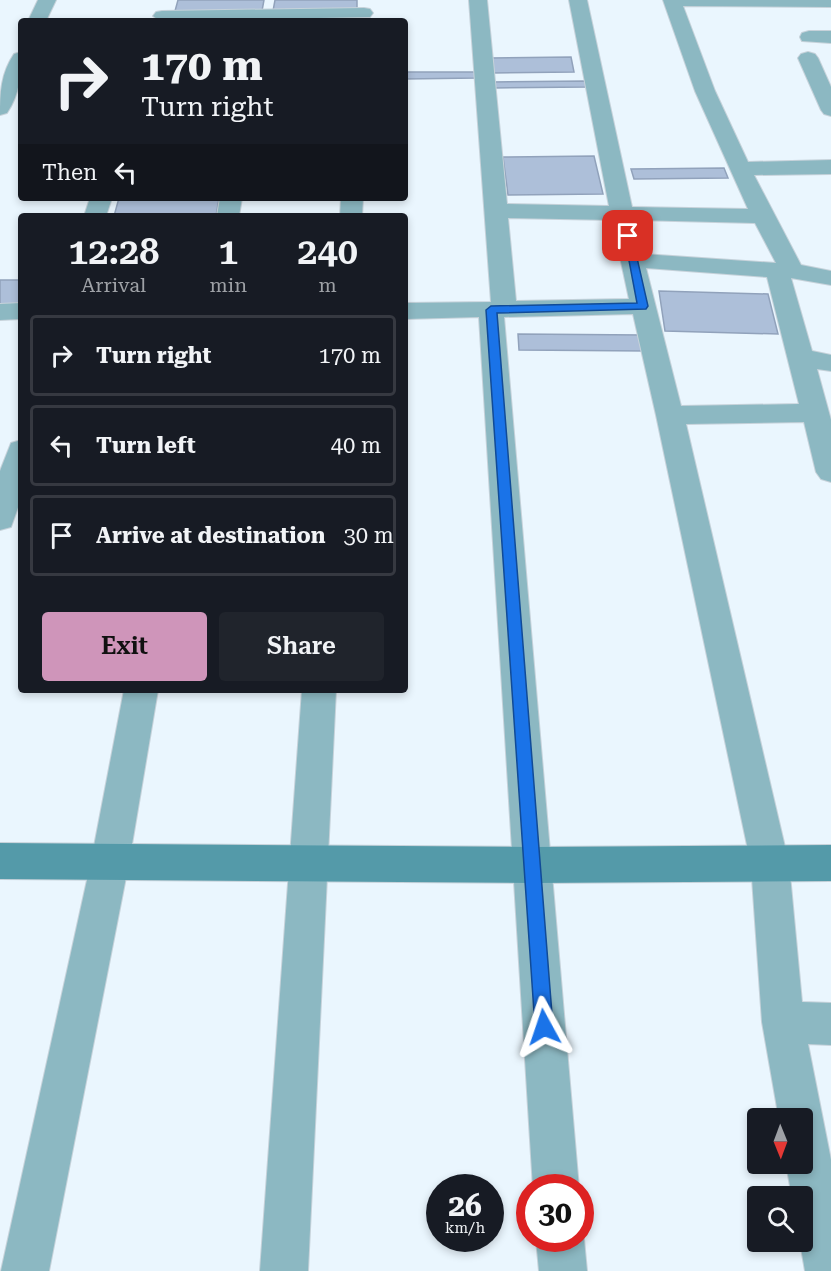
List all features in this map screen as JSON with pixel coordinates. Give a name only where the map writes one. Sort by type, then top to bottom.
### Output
[{"type":"street","points":[[38,18],[46,0]]},
{"type":"street","points":[[478,0],[496,211],[498,310],[531,865],[555,1174]]},
{"type":"street","points":[[578,0],[642,306],[670,415],[770,864],[783,1022],[799,1108]]},
{"type":"street","points":[[829,2],[672,1],[705,91],[764,216],[784,271],[800,357],[831,472]]},
{"type":"street","points":[[163,12],[364,11]]},
{"type":"street","points":[[809,37],[831,37]]},
{"type":"street","points":[[0,109],[18,65]]},
{"type":"street","points":[[818,68],[831,110]]},
{"type":"street","points":[[740,169],[831,167]]},
{"type":"street","points":[[496,211],[764,216]]},
{"type":"street","points":[[632,260],[784,271],[831,278]]},
{"type":"street","points":[[408,311],[642,306]]},
{"type":"street","points":[[0,312],[18,311]]},
{"type":"street","points":[[800,357],[831,363]]},
{"type":"street","points":[[670,415],[814,413]]},
{"type":"street","points":[[0,519],[18,460]]},
{"type":"street","points":[[25,1271],[110,862],[140,693]]},
{"type":"street","points":[[284,1271],[318,693]]},
{"type":"street","points":[[0,861],[531,865],[831,863]]},
{"type":"street","points":[[783,1022],[831,1024]]},
{"type":"street","points":[[811,1174],[829,1271]]},
{"type":"street","points":[[562,1252],[563,1271]]},
{"type":"building","points":[[178,0],[264,0],[262,11],[175,11]]},
{"type":"building","points":[[275,0],[357,0],[357,10],[273,11]]},
{"type":"building","points":[[571,57],[574,72],[493,73],[491,58]]},
{"type":"building","points":[[408,72],[476,72],[477,78],[408,79]]},
{"type":"building","points":[[585,81],[587,87],[494,88],[493,82]]},
{"type":"building","points":[[594,156],[603,194],[508,195],[503,157]]},
{"type":"building","points":[[724,168],[728,178],[634,179],[631,169]]},
{"type":"building","points":[[118,201],[218,201],[216,213],[115,213]]},
{"type":"building","points":[[0,280],[18,280],[18,304],[0,304]]},
{"type":"building","points":[[659,291],[768,294],[778,334],[665,331]]},
{"type":"building","points":[[518,334],[643,335],[646,351],[519,350]]},
{"type":"route","points":[[544,1027],[491,310],[642,306],[628,236]]}]
